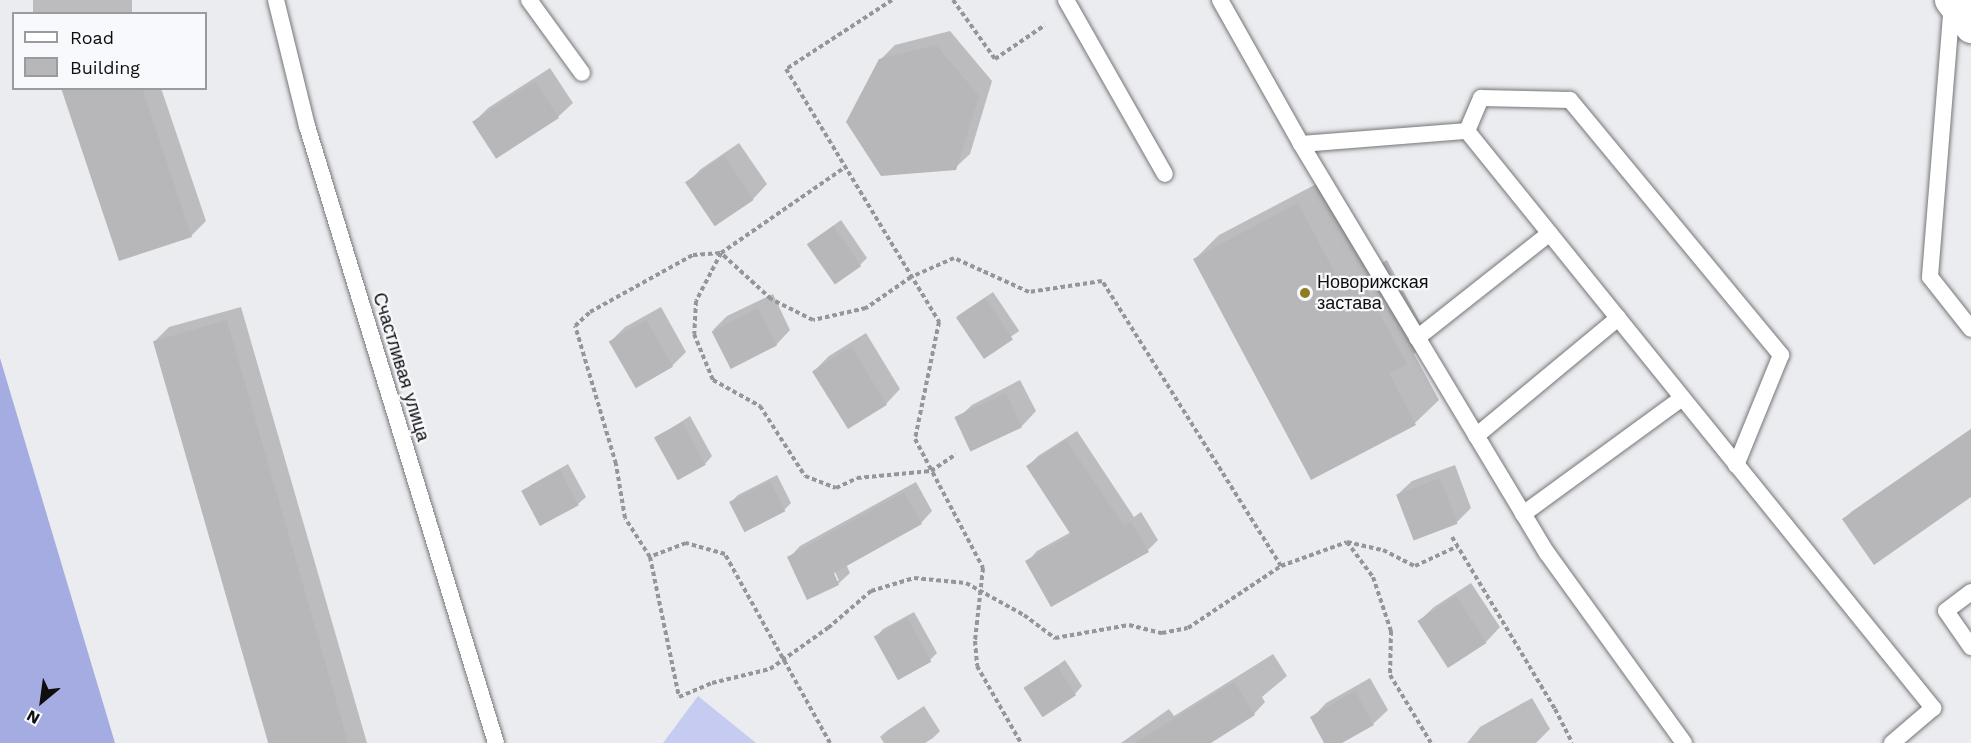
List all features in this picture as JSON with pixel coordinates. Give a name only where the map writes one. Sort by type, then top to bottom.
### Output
[{"type":"street","points":[[1951,1],[1971,27]]},
{"type":"lane","name":"Счастливая улица","points":[[276,0],[307,126],[496,743]]},
{"type":"lane","points":[[529,0],[582,73]]},
{"type":"lane","points":[[1220,0],[1301,144],[1547,553],[1684,743]]},
{"type":"lane","points":[[1951,1],[1930,277],[1965,310],[1971,329]]},
{"type":"lane","points":[[1068,4],[1165,174]]},
{"type":"lane","points":[[1467,131],[1481,98],[1570,100],[1781,355],[1737,465]]},
{"type":"lane","points":[[1301,144],[1467,131]]},
{"type":"lane","points":[[1467,131],[1933,708],[1892,743]]},
{"type":"lane","points":[[1418,338],[1550,233]]},
{"type":"lane","points":[[1476,436],[1618,318]]},
{"type":"lane","points":[[1523,514],[1683,398]]},
{"type":"lane","points":[[1971,592],[1946,611],[1971,647]]},
{"type":"path","points":[[892,0],[786,69],[939,322],[915,440],[983,568],[975,641],[977,666],[1021,743]]},
{"type":"path","points":[[953,0],[995,58],[1068,4]]},
{"type":"path","points":[[845,167],[721,253],[696,301],[694,334],[713,380],[760,406],[805,476],[836,488],[857,478],[932,471],[956,454]]},
{"type":"path","points":[[1281,566],[1102,281],[1029,292],[954,258],[911,276],[866,308],[813,320],[771,299],[721,253],[693,255],[590,312],[575,326],[616,465],[625,518],[650,557],[680,697],[712,683],[770,669],[786,659],[871,591],[914,578],[966,583],[981,589],[1024,615],[1055,638],[1129,625],[1162,633],[1188,628],[1281,566],[1347,542],[1383,550],[1415,566],[1458,546]]},
{"type":"path","points":[[1452,537],[1555,710],[1572,743]]},
{"type":"path","points":[[1347,542],[1373,577],[1391,631],[1390,675],[1431,743]]},
{"type":"path","points":[[650,557],[686,543],[725,554],[786,659],[830,743]]},
{"type":"shaded area","points":[[0,358],[115,743],[0,743]]},
{"type":"shaded area","points":[[698,696],[756,743],[663,743]]},
{"type":"building","points":[[936,45],[979,96],[956,170],[881,176],[846,122],[879,59]]},
{"type":"building","points":[[535,81],[559,118],[496,159],[472,122]]},
{"type":"building","points":[[62,90],[143,90],[192,237],[119,261]]},
{"type":"building","points":[[724,156],[754,200],[715,226],[685,182]]},
{"type":"building","points":[[1298,203],[1345,292],[1363,283],[1407,364],[1389,373],[1416,425],[1311,480],[1193,259]]},
{"type":"building","points":[[833,226],[861,266],[835,284],[807,244]]},
{"type":"building","points":[[985,298],[1013,339],[984,359],[956,318]]},
{"type":"building","points":[[758,308],[777,345],[731,369],[712,332]]},
{"type":"building","points":[[227,320],[348,743],[268,743],[153,341]]},
{"type":"building","points":[[646,320],[673,367],[636,388],[609,342]]},
{"type":"building","points":[[851,347],[887,405],[848,429],[812,371]]},
{"type":"building","points":[[1006,393],[1022,427],[970,452],[954,417]]},
{"type":"building","points":[[682,422],[706,465],[678,480],[654,438]]},
{"type":"building","points":[[1971,429],[1971,497],[1874,565],[1842,519]]},
{"type":"building","points":[[1066,440],[1124,526],[1131,522],[1149,552],[1051,607],[1025,561],[1071,535],[1026,466]]},
{"type":"building","points":[[560,470],[579,505],[540,526],[521,491]]},
{"type":"building","points":[[1440,478],[1458,524],[1414,541],[1396,495]]},
{"type":"building","points":[[770,481],[785,511],[744,532],[729,502]]},
{"type":"building","points":[[904,492],[922,524],[834,573],[839,585],[807,600],[787,557]]},
{"type":"building","points":[[1456,596],[1486,643],[1448,668],[1417,621]]},
{"type":"building","points":[[907,618],[931,662],[898,680],[874,636]]},
{"type":"building","points":[[1057,666],[1076,695],[1043,717],[1023,688]]},
{"type":"building","points":[[1234,682],[1255,715],[1211,743],[1135,743]]},
{"type":"building","points":[[1355,691],[1374,725],[1342,743],[1324,743],[1310,717]]},
{"type":"place","name":"Новорижская застава","points":[[1305,293]]}]
